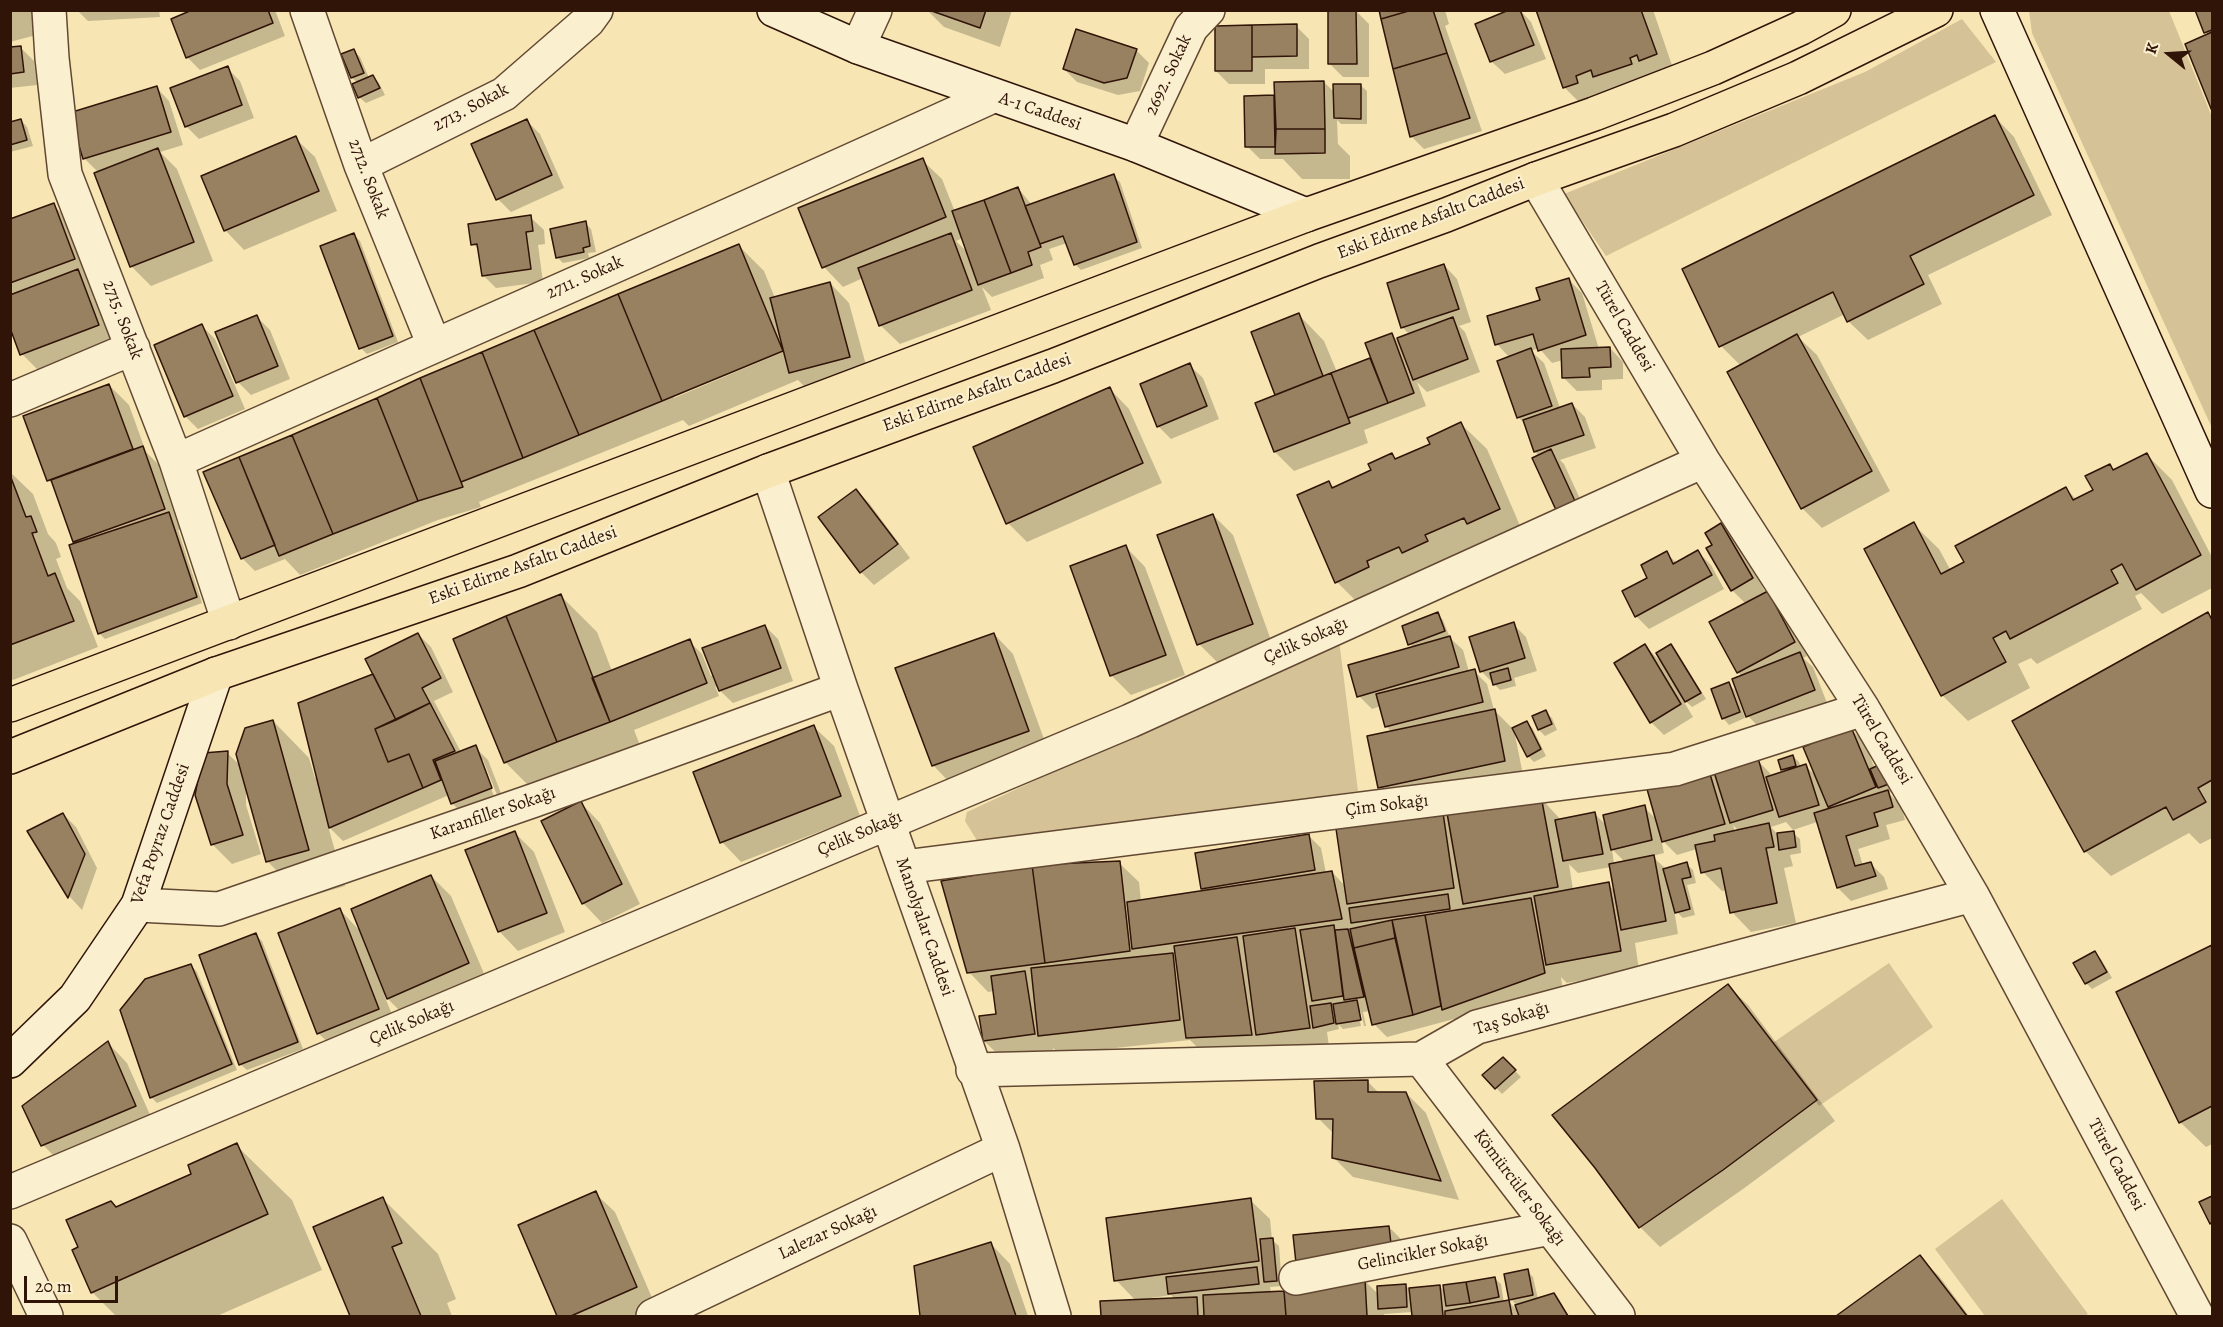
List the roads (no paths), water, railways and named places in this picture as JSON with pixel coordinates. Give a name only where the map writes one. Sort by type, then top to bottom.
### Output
[{"type":"main road","points":[[10,705],[1306,215],[1594,114],[1713,68],[1801,28],[1834,10]]},
{"type":"main road","name":"Eski Edirne Asfaltı Caddesi","points":[[10,757],[216,674],[518,571],[768,471],[1053,366],[1319,261],[1446,215],[1536,179],[1674,130],[1798,78],[1936,10]]},
{"type":"main road","points":[[1306,215],[1319,261]]},
{"type":"main road","points":[[216,674],[230,623]]},
{"type":"street","name":"2715. Sokak","points":[[49,10],[65,174],[176,461],[230,623]]},
{"type":"street","name":"2712. Sokak","points":[[307,10],[361,165],[434,345]]},
{"type":"street","name":"2713. Sokak","points":[[361,165],[504,94],[588,21],[596,10]]},
{"type":"street","name":"A-1 Caddesi","points":[[774,10],[858,47],[1136,145],[1306,215]]},
{"type":"street","points":[[858,47],[876,10]]},
{"type":"street","name":"2692. Sokak","points":[[1136,145],[1191,28],[1208,10]]},
{"type":"street","points":[[1997,10],[2212,491]]},
{"type":"street","name":"2711. Sokak","points":[[176,461],[770,198],[993,96]]},
{"type":"street","name":"Türel Caddesi","points":[[1536,179],[1703,461],[1863,709],[1972,896],[2197,1317]]},
{"type":"street","points":[[10,400],[133,348]]},
{"type":"street","name":"Çelik Sokağı","points":[[10,1192],[1130,721],[1703,461]]},
{"type":"street","name":"Manolyalar Caddesi","points":[[768,471],[1002,1149],[1054,1317]]},
{"type":"street","name":"Vefa Poyraz Caddesi","points":[[10,1061],[75,998],[138,905],[216,674]]},
{"type":"street","name":"Karanfiller Sokağı","points":[[138,905],[219,909],[535,800],[842,689]]},
{"type":"street","name":"Çim Sokağı","points":[[904,867],[1675,769],[1863,709]]},
{"type":"street","name":"Taş Sokağı","points":[[973,1070],[1421,1059],[1477,1027],[1972,896]]},
{"type":"street","name":"Kömürcüler Sokağı","points":[[1421,1059],[1618,1317]]},
{"type":"street","name":"Lalezar Sokağı","points":[[653,1317],[1002,1149]]},
{"type":"street","name":"Gelincikler Sokağı","points":[[1296,1278],[1550,1228]]},
{"type":"street","points":[[10,1241],[46,1317]]}]
